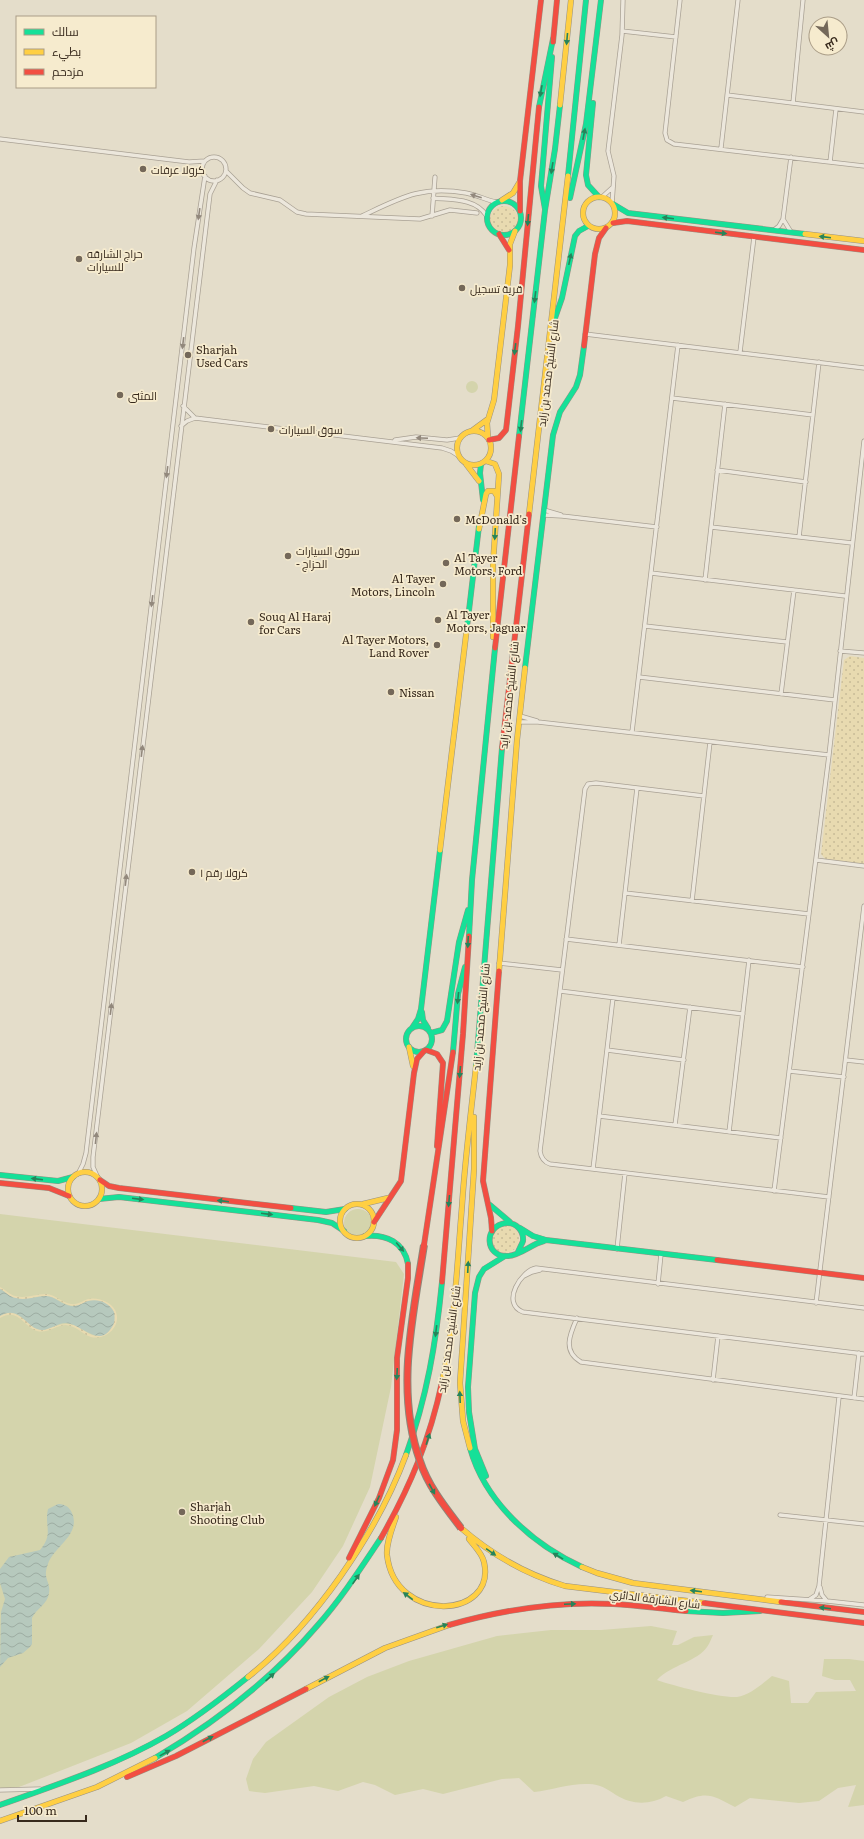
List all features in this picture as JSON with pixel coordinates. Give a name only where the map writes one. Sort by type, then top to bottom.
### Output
[{"type":"main road","points":[[414,1073],[406,1039],[409,1031],[418,1019],[421,1009],[479,529],[483,492],[479,474],[483,462],[491,453],[486,428],[494,400],[510,264],[510,251],[515,231],[520,222],[520,181],[541,0]]},
{"type":"main road","points":[[545,210],[541,186],[557,0]]},
{"type":"main road","name":"شارع الشيخ محمد بن زايد","points":[[0,1805],[85,1775],[130,1755],[169,1735],[240,1685],[283,1645],[317,1608],[343,1573],[370,1530],[396,1479],[418,1422],[428,1383],[435,1343],[442,1280],[465,1012],[470,903],[494,661],[545,210],[555,149],[571,0]]},
{"type":"main road","name":"شارع الشيخ محمد بن زايد","points":[[0,1821],[96,1788],[153,1760],[224,1715],[273,1674],[317,1629],[343,1596],[378,1544],[401,1501],[426,1445],[438,1406],[454,1303],[465,1170],[474,1090],[503,733],[553,324],[586,0]]},
{"type":"main road","points":[[565,213],[578,166],[592,88],[601,0]]},
{"type":"main road","points":[[472,431],[481,432],[489,439],[499,439],[503,436],[506,430],[518,326],[538,112],[553,39]]},
{"type":"main road","points":[[592,88],[592,117],[586,175],[588,186],[601,197],[628,213],[864,241]]},
{"type":"main road","points":[[510,251],[499,234],[489,227],[486,215],[488,210],[513,192],[520,181]]},
{"type":"main road","points":[[505,1256],[497,1253],[491,1247],[489,1239],[492,1231],[492,1217],[484,1192],[483,1181],[499,963],[520,719],[554,429],[560,412],[579,379],[586,334],[595,252],[595,238],[583,217],[584,208],[590,200],[601,197]]},
{"type":"main road","points":[[499,201],[513,203],[520,211]]},
{"type":"main road","points":[[613,204],[616,212],[613,223]]},
{"type":"main road","points":[[595,252],[599,238],[606,228],[613,223],[627,221],[864,250]]},
{"type":"main road","points":[[684,228],[686,224],[702,222]]},
{"type":"main road","points":[[553,324],[562,298],[575,236],[579,230],[590,227],[596,230],[606,228]]},
{"type":"main road","points":[[499,234],[504,235],[515,231]]},
{"type":"main road","points":[[481,483],[459,456],[457,446],[460,438],[488,419]]},
{"type":"main road","points":[[465,462],[473,465],[483,462],[495,464],[499,470],[493,564],[494,661]]},
{"type":"main road","points":[[479,529],[486,494],[488,491],[494,490],[497,496]]},
{"type":"main road","points":[[412,1028],[421,1026],[430,1032],[438,1032],[446,1025],[459,942],[470,903]]},
{"type":"main road","points":[[401,1501],[389,1540],[387,1562],[395,1583],[405,1594],[416,1602],[436,1607],[456,1606],[473,1597],[481,1588],[485,1576],[484,1564],[479,1552],[443,1506],[425,1475],[413,1442],[408,1412],[406,1382],[407,1359],[452,1060],[458,994],[467,960]]},
{"type":"main road","points":[[365,1236],[372,1230],[380,1209],[399,1185],[402,1176],[417,1059],[432,1043],[430,1032],[423,1020],[421,1009]]},
{"type":"main road","points":[[409,1047],[416,1051],[435,1052],[442,1059],[443,1063],[436,1137],[438,1154]]},
{"type":"main road","points":[[474,1090],[474,1169],[460,1397],[462,1424],[470,1450],[481,1475],[496,1498]]},
{"type":"main road","points":[[0,1175],[58,1181],[88,1172],[114,1188],[326,1212],[345,1209],[353,1204],[363,1204],[389,1197]]},
{"type":"main road","points":[[69,1196],[68,1188],[76,1175]]},
{"type":"main road","points":[[0,1183],[48,1188],[69,1196],[76,1203],[86,1206],[95,1203],[99,1199],[103,1190],[99,1178]]},
{"type":"main road","points":[[99,1199],[119,1197],[325,1221],[355,1238],[365,1236],[382,1236],[398,1244],[407,1258],[408,1274],[397,1366],[397,1432],[393,1460],[377,1501],[343,1573]]},
{"type":"main road","points":[[488,1202],[498,1213],[511,1223],[533,1236],[546,1240],[864,1278]]},
{"type":"main road","points":[[363,1204],[372,1211],[374,1222]]},
{"type":"main road","points":[[344,1231],[341,1227],[340,1217],[345,1209]]},
{"type":"main road","points":[[492,1231],[502,1223],[511,1223]]},
{"type":"main road","points":[[518,1252],[523,1240],[520,1228]]},
{"type":"main road","points":[[496,1498],[479,1460],[472,1436],[469,1412],[468,1387],[477,1282],[481,1273],[487,1266],[505,1256],[518,1252],[532,1243],[546,1240]]},
{"type":"main road","name":"شارع الشارقة الدائري","points":[[496,1498],[517,1524],[541,1546],[570,1563],[600,1576],[633,1583],[864,1612]]},
{"type":"main road","name":"شارع الشارقة الدائري","points":[[461,1528],[482,1546],[504,1561],[534,1576],[555,1583],[587,1590],[864,1623]]},
{"type":"main road","points":[[96,1788],[176,1756],[385,1648],[421,1633],[458,1621],[516,1609],[574,1604],[612,1604],[736,1614],[760,1611]]},
{"type":"street","points":[[613,204],[614,176],[608,152],[622,31],[623,0]]},
{"type":"street","points":[[680,0],[665,137],[667,140],[674,144],[721,148],[864,166]]},
{"type":"street","points":[[721,148],[738,0]]},
{"type":"street","points":[[794,104],[804,0]]},
{"type":"street","points":[[622,31],[676,37]]},
{"type":"street","points":[[728,95],[864,112]]},
{"type":"street","points":[[830,162],[836,109]]},
{"type":"street","points":[[0,139],[188,162],[205,161],[212,157],[220,158],[225,163],[226,171],[222,178],[218,180],[210,194],[183,406],[93,1157],[93,1167],[99,1178]]},
{"type":"street","points":[[772,231],[779,226],[783,219],[791,157]]},
{"type":"street","points":[[76,1175],[83,1164],[86,1153],[194,248],[205,176],[202,168],[205,161]]},
{"type":"street","points":[[226,171],[246,190],[254,194],[280,200],[301,213],[420,219],[450,210],[477,213]]},
{"type":"street","points":[[205,176],[209,179],[218,180]]},
{"type":"street","points":[[432,216],[435,177]]},
{"type":"street","points":[[601,197],[613,186]]},
{"type":"street","points":[[361,216],[408,194],[420,192],[455,192],[499,201]]},
{"type":"street","points":[[433,198],[474,204],[481,208],[486,215]]},
{"type":"street","points":[[783,219],[791,233]]},
{"type":"street","points":[[740,352],[754,237]]},
{"type":"street","points":[[586,334],[864,368]]},
{"type":"street","points":[[632,732],[678,345]]},
{"type":"street","points":[[799,537],[819,362]]},
{"type":"street","points":[[672,398],[813,415]]},
{"type":"street","points":[[705,580],[725,404]]},
{"type":"street","points":[[183,406],[195,418]]},
{"type":"street","points":[[181,426],[187,421],[195,418],[442,448],[459,456]]},
{"type":"street","points":[[384,441],[422,437],[447,440],[460,438]]},
{"type":"street","points":[[774,1191],[829,755],[845,596],[864,441]]},
{"type":"street","points":[[717,470],[806,482]]},
{"type":"street","points":[[858,496],[864,496]]},
{"type":"street","points":[[544,513],[657,527]]},
{"type":"street","points":[[711,527],[852,544]]},
{"type":"street","points":[[651,573],[845,596]]},
{"type":"street","points":[[781,694],[794,590]]},
{"type":"street","points":[[645,626],[787,642]]},
{"type":"street","points":[[840,650],[864,653]]},
{"type":"street","points":[[146,654],[150,652],[153,655]]},
{"type":"street","points":[[639,677],[834,700]]},
{"type":"street","points":[[520,719],[829,755]]},
{"type":"street","points":[[692,901],[710,742]]},
{"type":"street","points":[[704,796],[593,783],[588,784],[584,789],[540,1154],[543,1159],[550,1164],[829,1197]]},
{"type":"street","points":[[619,945],[637,788]]},
{"type":"street","points":[[816,860],[864,866]]},
{"type":"street","points":[[626,893],[809,914]]},
{"type":"street","points":[[816,1303],[864,906]]},
{"type":"street","points":[[566,939],[803,966]]},
{"type":"street","points":[[729,1132],[749,960]]},
{"type":"street","points":[[109,963],[111,966],[116,965]]},
{"type":"street","points":[[499,963],[562,970]]},
{"type":"street","points":[[560,991],[743,1014]]},
{"type":"street","points":[[593,1169],[613,998]]},
{"type":"street","points":[[676,1125],[690,1007]]},
{"type":"street","points":[[607,1050],[684,1060]]},
{"type":"street","points":[[846,1060],[864,1062]]},
{"type":"street","points":[[789,1071],[844,1077]]},
{"type":"street","points":[[599,1116],[781,1138]]},
{"type":"street","points":[[616,1249],[625,1173]]},
{"type":"street","points":[[658,1284],[661,1254]]},
{"type":"street","points":[[864,1308],[544,1270],[532,1272],[522,1278],[514,1291],[512,1298],[514,1306],[519,1311],[864,1354]]},
{"type":"street","points":[[577,1318],[570,1335],[568,1346],[573,1356],[581,1362],[864,1399]]},
{"type":"street","points":[[713,1380],[718,1336]]},
{"type":"street","points":[[854,1398],[859,1353]]},
{"type":"street","points":[[810,1599],[816,1595],[819,1586],[839,1396]]},
{"type":"street","points":[[780,1515],[864,1524]]},
{"type":"street","points":[[819,1586],[822,1595],[827,1601]]},
{"type":"street","points":[[748,1598],[810,1599],[864,1605]]},
{"type":"street","points":[[0,1790],[45,1789]]},
{"type":"green space","points":[[470,381],[474,381],[478,387],[474,393],[470,393],[466,389],[466,385]]},
{"type":"green space","points":[[358,1209],[368,1213],[372,1223],[368,1233],[358,1237],[348,1233],[344,1223],[348,1213]]},
{"type":"green space","points":[[0,1214],[396,1262],[404,1274],[391,1387],[370,1487],[343,1546],[312,1592],[259,1649],[187,1711],[131,1743],[14,1789],[0,1788]]},
{"type":"green space","points":[[651,1626],[677,1631],[672,1645],[678,1645],[694,1637],[713,1635],[708,1646],[703,1652],[691,1660],[669,1670],[657,1680],[720,1696],[742,1696],[756,1689],[772,1676],[789,1681],[791,1703],[808,1703],[816,1692],[856,1691],[850,1680],[835,1680],[822,1676],[824,1659],[849,1659],[864,1661],[864,1805],[848,1807],[856,1785],[838,1788],[819,1801],[799,1803],[750,1798],[735,1807],[715,1797],[709,1796],[698,1796],[683,1802],[666,1796],[654,1801],[641,1803],[628,1801],[603,1787],[593,1784],[582,1784],[534,1792],[519,1778],[502,1779],[443,1794],[423,1789],[395,1795],[375,1785],[363,1782],[338,1791],[314,1786],[265,1793],[249,1791],[246,1779],[253,1759],[266,1742],[329,1697],[367,1677],[409,1661],[497,1636],[551,1630],[601,1630]]},
{"type":"sand","points":[[504,206],[514,210],[518,220],[514,230],[504,234],[494,230],[490,220],[494,210]]},
{"type":"sand","points":[[850,656],[864,658],[864,864],[826,860],[821,854],[844,660]]},
{"type":"sand","points":[[505,1225],[515,1229],[519,1239],[515,1249],[505,1253],[495,1249],[491,1239],[495,1229]]},
{"type":"sand","points":[[0,1287],[11,1295],[15,1296],[23,1297],[49,1294],[71,1304],[88,1299],[99,1299],[107,1302],[113,1307],[117,1316],[117,1321],[112,1331],[102,1337],[97,1338],[91,1337],[73,1327],[66,1325],[41,1332],[37,1331],[32,1329],[16,1316],[6,1315],[0,1318],[0,1316],[14,1313],[33,1326],[44,1330],[62,1324],[71,1324],[97,1336],[88,1301],[75,1306],[47,1296],[16,1299],[0,1289]]},
{"type":"water","points":[[0,1289],[9,1296],[20,1299],[49,1296],[71,1306],[92,1300],[100,1301],[110,1306],[114,1312],[114,1324],[107,1333],[102,1336],[90,1334],[72,1324],[66,1323],[62,1323],[44,1330],[37,1329],[17,1314],[6,1313],[0,1316]]},
{"type":"water","points":[[58,1504],[62,1504],[70,1509],[74,1519],[73,1526],[71,1533],[51,1557],[46,1569],[49,1593],[44,1603],[32,1618],[32,1644],[23,1653],[8,1658],[0,1667],[1,1612],[5,1599],[0,1583],[0,1569],[9,1557],[40,1550],[47,1539],[48,1534],[48,1509]]},
{"type":"traffic: fast","points":[[568,176],[586,0]]},
{"type":"traffic: fast","points":[[570,198],[586,124],[601,0]]},
{"type":"traffic: fast","points":[[539,107],[553,39]]},
{"type":"traffic: fast","points":[[545,209],[541,186],[552,57]]},
{"type":"traffic: fast","points":[[593,103],[586,175],[588,185],[599,197]]},
{"type":"traffic: fast","points":[[519,436],[545,210],[555,149],[560,105]]},
{"type":"traffic: fast","points":[[501,201],[507,201],[511,202],[518,208],[521,218],[520,225],[514,232],[507,235],[501,235],[497,234],[490,228],[487,221],[487,215],[488,211],[494,204],[501,201]]},
{"type":"traffic: fast","points":[[613,204],[628,213],[805,234]]},
{"type":"traffic: fast","points":[[555,318],[562,298],[575,236],[579,231],[588,226]]},
{"type":"traffic: fast","points":[[525,668],[553,435],[560,412],[576,387],[580,375],[584,346]]},
{"type":"traffic: fast","points":[[481,464],[480,473],[483,500]]},
{"type":"traffic: fast","points":[[467,627],[479,526]]},
{"type":"traffic: fast","points":[[469,936],[472,880],[495,648]]},
{"type":"traffic: fast","points":[[476,1066],[502,748]]},
{"type":"traffic: fast","points":[[412,1028],[418,1019],[421,1009],[440,850]]},
{"type":"traffic: fast","points":[[431,1033],[442,1030],[447,1021],[459,942],[468,910]]},
{"type":"traffic: fast","points":[[453,1052],[458,994],[465,967]]},
{"type":"traffic: fast","points":[[422,1012],[423,1020],[428,1028]]},
{"type":"traffic: fast","points":[[419,1026],[428,1030],[432,1039],[428,1048],[419,1052],[410,1048],[406,1039],[410,1030],[419,1026]]},
{"type":"traffic: fast","points":[[0,1175],[58,1181],[73,1177]]},
{"type":"traffic: fast","points":[[99,1199],[119,1197],[318,1220],[332,1223],[344,1231]]},
{"type":"traffic: fast","points":[[490,1205],[510,1222]]},
{"type":"traffic: fast","points":[[291,1208],[326,1212],[345,1209]]},
{"type":"traffic: fast","points":[[518,1252],[523,1241],[519,1228],[513,1224],[506,1223],[499,1225],[493,1230],[490,1235],[491,1247],[494,1252],[500,1255],[507,1256],[516,1254],[544,1241]]},
{"type":"traffic: fast","points":[[520,1228],[533,1236],[546,1240],[717,1260]]},
{"type":"traffic: fast","points":[[365,1236],[380,1236],[393,1241],[403,1250],[408,1264]]},
{"type":"traffic: fast","points":[[486,1476],[475,1449],[469,1412],[468,1387],[475,1293],[479,1277],[484,1269],[505,1256]]},
{"type":"traffic: fast","points":[[406,1455],[420,1412],[430,1370],[442,1282]]},
{"type":"traffic: fast","points":[[470,1448],[477,1468],[487,1486],[513,1519],[546,1546],[582,1567]]},
{"type":"traffic: fast","points":[[155,1758],[221,1715],[242,1699],[281,1664],[317,1626],[334,1605],[381,1538]]},
{"type":"traffic: fast","points":[[686,1611],[723,1613],[760,1611]]},
{"type":"traffic: fast","points":[[0,1805],[105,1766],[146,1747],[187,1723],[248,1677]]},
{"type":"traffic: slow","points":[[560,105],[571,0]]},
{"type":"traffic: slow","points":[[529,514],[568,176]]},
{"type":"traffic: slow","points":[[502,200],[513,193],[519,183]]},
{"type":"traffic: slow","points":[[596,197],[602,197],[611,201],[615,213],[611,225],[602,229],[596,229],[587,225],[583,216],[583,210],[587,201],[596,197]]},
{"type":"traffic: slow","points":[[488,438],[487,423],[494,400],[510,265],[510,244],[515,231]]},
{"type":"traffic: slow","points":[[805,234],[864,241]]},
{"type":"traffic: slow","points":[[473,430],[488,419]]},
{"type":"traffic: slow","points":[[471,431],[477,431],[481,432],[488,438],[491,448],[490,455],[484,462],[477,465],[471,465],[467,464],[460,458],[457,451],[457,445],[458,441],[464,434],[471,431]]},
{"type":"traffic: slow","points":[[486,461],[495,464],[499,474],[493,564],[493,637]]},
{"type":"traffic: slow","points":[[466,464],[479,481]]},
{"type":"traffic: slow","points":[[479,529],[486,494],[488,491],[494,491],[497,496]]},
{"type":"traffic: slow","points":[[440,850],[467,627]]},
{"type":"traffic: slow","points":[[499,971],[517,740],[525,668]]},
{"type":"traffic: slow","points":[[409,1047],[413,1066]]},
{"type":"traffic: slow","points":[[442,1382],[453,1316],[465,1171],[476,1066]]},
{"type":"traffic: slow","points":[[470,1448],[463,1421],[460,1383],[474,1169],[474,1117]]},
{"type":"traffic: slow","points":[[82,1172],[88,1172],[92,1173],[99,1179],[102,1189],[101,1196],[95,1203],[88,1206],[82,1206],[78,1205],[71,1199],[68,1192],[68,1186],[69,1182],[75,1175],[82,1172]]},
{"type":"traffic: slow","points":[[363,1204],[388,1198]]},
{"type":"traffic: slow","points":[[360,1204],[369,1209],[373,1214],[374,1221],[373,1228],[369,1233],[364,1237],[354,1238],[350,1237],[341,1228],[340,1218],[341,1214],[350,1205],[360,1204]]},
{"type":"traffic: slow","points":[[248,1677],[273,1656],[319,1604],[341,1576],[361,1546],[378,1515],[394,1485],[406,1455]]},
{"type":"traffic: slow","points":[[396,1517],[387,1546],[387,1555],[394,1578],[407,1594],[425,1603],[443,1606],[461,1603],[475,1595],[484,1581],[484,1562],[480,1553],[469,1539]]},
{"type":"traffic: slow","points":[[461,1528],[485,1547],[510,1563],[536,1576],[565,1586],[704,1603]]},
{"type":"traffic: slow","points":[[582,1567],[597,1573],[633,1583],[781,1602]]},
{"type":"traffic: slow","points":[[306,1689],[385,1648],[449,1625]]},
{"type":"traffic: slow","points":[[0,1821],[97,1787],[155,1758]]},
{"type":"traffic: jam","points":[[520,211],[520,181],[541,0]]},
{"type":"traffic: jam","points":[[553,42],[557,0]]},
{"type":"traffic: jam","points":[[489,440],[499,438],[506,430],[518,326],[539,107]]},
{"type":"traffic: jam","points":[[613,223],[627,221],[864,250]]},
{"type":"traffic: jam","points":[[584,346],[595,254],[599,238],[606,228]]},
{"type":"traffic: jam","points":[[499,234],[509,250]]},
{"type":"traffic: jam","points":[[495,648],[519,436]]},
{"type":"traffic: jam","points":[[502,748],[529,514]]},
{"type":"traffic: jam","points":[[442,1282],[463,1034],[469,936]]},
{"type":"traffic: jam","points":[[492,1231],[491,1218],[483,1181],[499,971]]},
{"type":"traffic: jam","points":[[426,1050],[437,1054],[443,1063],[437,1146]]},
{"type":"traffic: jam","points":[[374,1222],[401,1181],[414,1073],[417,1059],[424,1051]]},
{"type":"traffic: jam","points":[[424,1245],[453,1052]]},
{"type":"traffic: jam","points":[[100,1180],[109,1186],[119,1188],[291,1208]]},
{"type":"traffic: jam","points":[[0,1183],[49,1188],[69,1196]]},
{"type":"traffic: jam","points":[[424,1245],[408,1353],[407,1381],[409,1408],[413,1435],[423,1470],[438,1496],[461,1528]]},
{"type":"traffic: jam","points":[[717,1260],[864,1278]]},
{"type":"traffic: jam","points":[[349,1558],[379,1498],[393,1460],[397,1430],[397,1358],[408,1278],[408,1264]]},
{"type":"traffic: jam","points":[[381,1538],[401,1500],[418,1462],[425,1443],[442,1382]]},
{"type":"traffic: jam","points":[[781,1602],[864,1612]]},
{"type":"traffic: jam","points":[[449,1625],[489,1615],[551,1605],[592,1603],[686,1611]]},
{"type":"traffic: jam","points":[[704,1603],[864,1623]]},
{"type":"traffic: jam","points":[[127,1777],[176,1756],[306,1689]]},
{"type":"place","name":"كرولا عرفات","points":[[143,169]]},
{"type":"place","name":"حراج الشارقه للسيارات","points":[[79,259]]},
{"type":"place","name":"قرية تسجيل","points":[[462,288]]},
{"type":"place","name":"Sharjah Used Cars","points":[[188,355]]},
{"type":"place","name":"المثنى","points":[[120,395]]},
{"type":"place","name":"سوق السيارات","points":[[271,429]]},
{"type":"place","name":"McDonald's","points":[[457,519]]},
{"type":"place","name":"سوق السيارات - الحزاج","points":[[288,556]]},
{"type":"place","name":"Al Tayer Motors, Ford","points":[[446,563]]},
{"type":"place","name":"Al Tayer Motors, Lincoln","points":[[443,584]]},
{"type":"place","name":"Al Tayer Motors, Jaguar","points":[[438,620]]},
{"type":"place","name":"Souq Al Haraj for Cars","points":[[251,622]]},
{"type":"place","name":"Al Tayer Motors, Land Rover","points":[[437,645]]},
{"type":"place","name":"Nissan","points":[[391,692]]},
{"type":"place","name":"كرولا رقم ١","points":[[192,872]]},
{"type":"place","name":"Sharjah Shooting Club","points":[[182,1512]]}]
